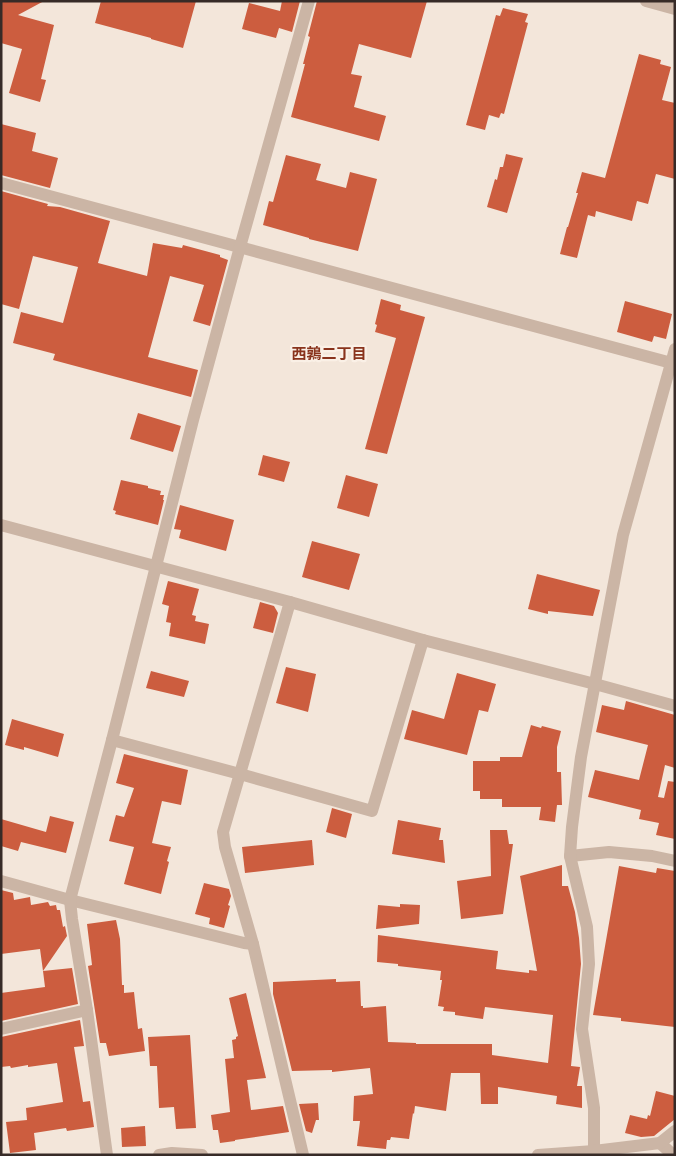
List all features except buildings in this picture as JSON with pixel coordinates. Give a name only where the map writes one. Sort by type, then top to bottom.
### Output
[{"type":"street","points":[[107,1155],[70,900],[196,410],[309,1]]},
{"type":"street","points":[[646,1],[675,9]]},
{"type":"street","points":[[1,183],[673,364]]},
{"type":"street","points":[[594,1151],[594,1108],[582,1029],[589,964],[587,927],[570,856],[572,827],[581,757],[623,535],[673,364],[675,349]]},
{"type":"street","points":[[1,525],[675,706]]},
{"type":"street","points":[[290,602],[223,832],[225,847],[253,944],[303,1155]]},
{"type":"street","points":[[112,740],[372,811],[424,640]]},
{"type":"street","points":[[570,856],[608,852],[652,856],[675,861]]},
{"type":"street","points":[[1,881],[70,900],[253,944]]},
{"type":"street","points":[[1,1029],[87,1010]]},
{"type":"street","points":[[538,1155],[641,1150],[660,1143],[675,1131]]},
{"type":"street","points":[[660,1143],[674,1155]]},
{"type":"street","points":[[159,1155],[172,1153],[202,1155]]},
{"type":"district","name":"西鶉二丁目","points":[[329,354]]}]
